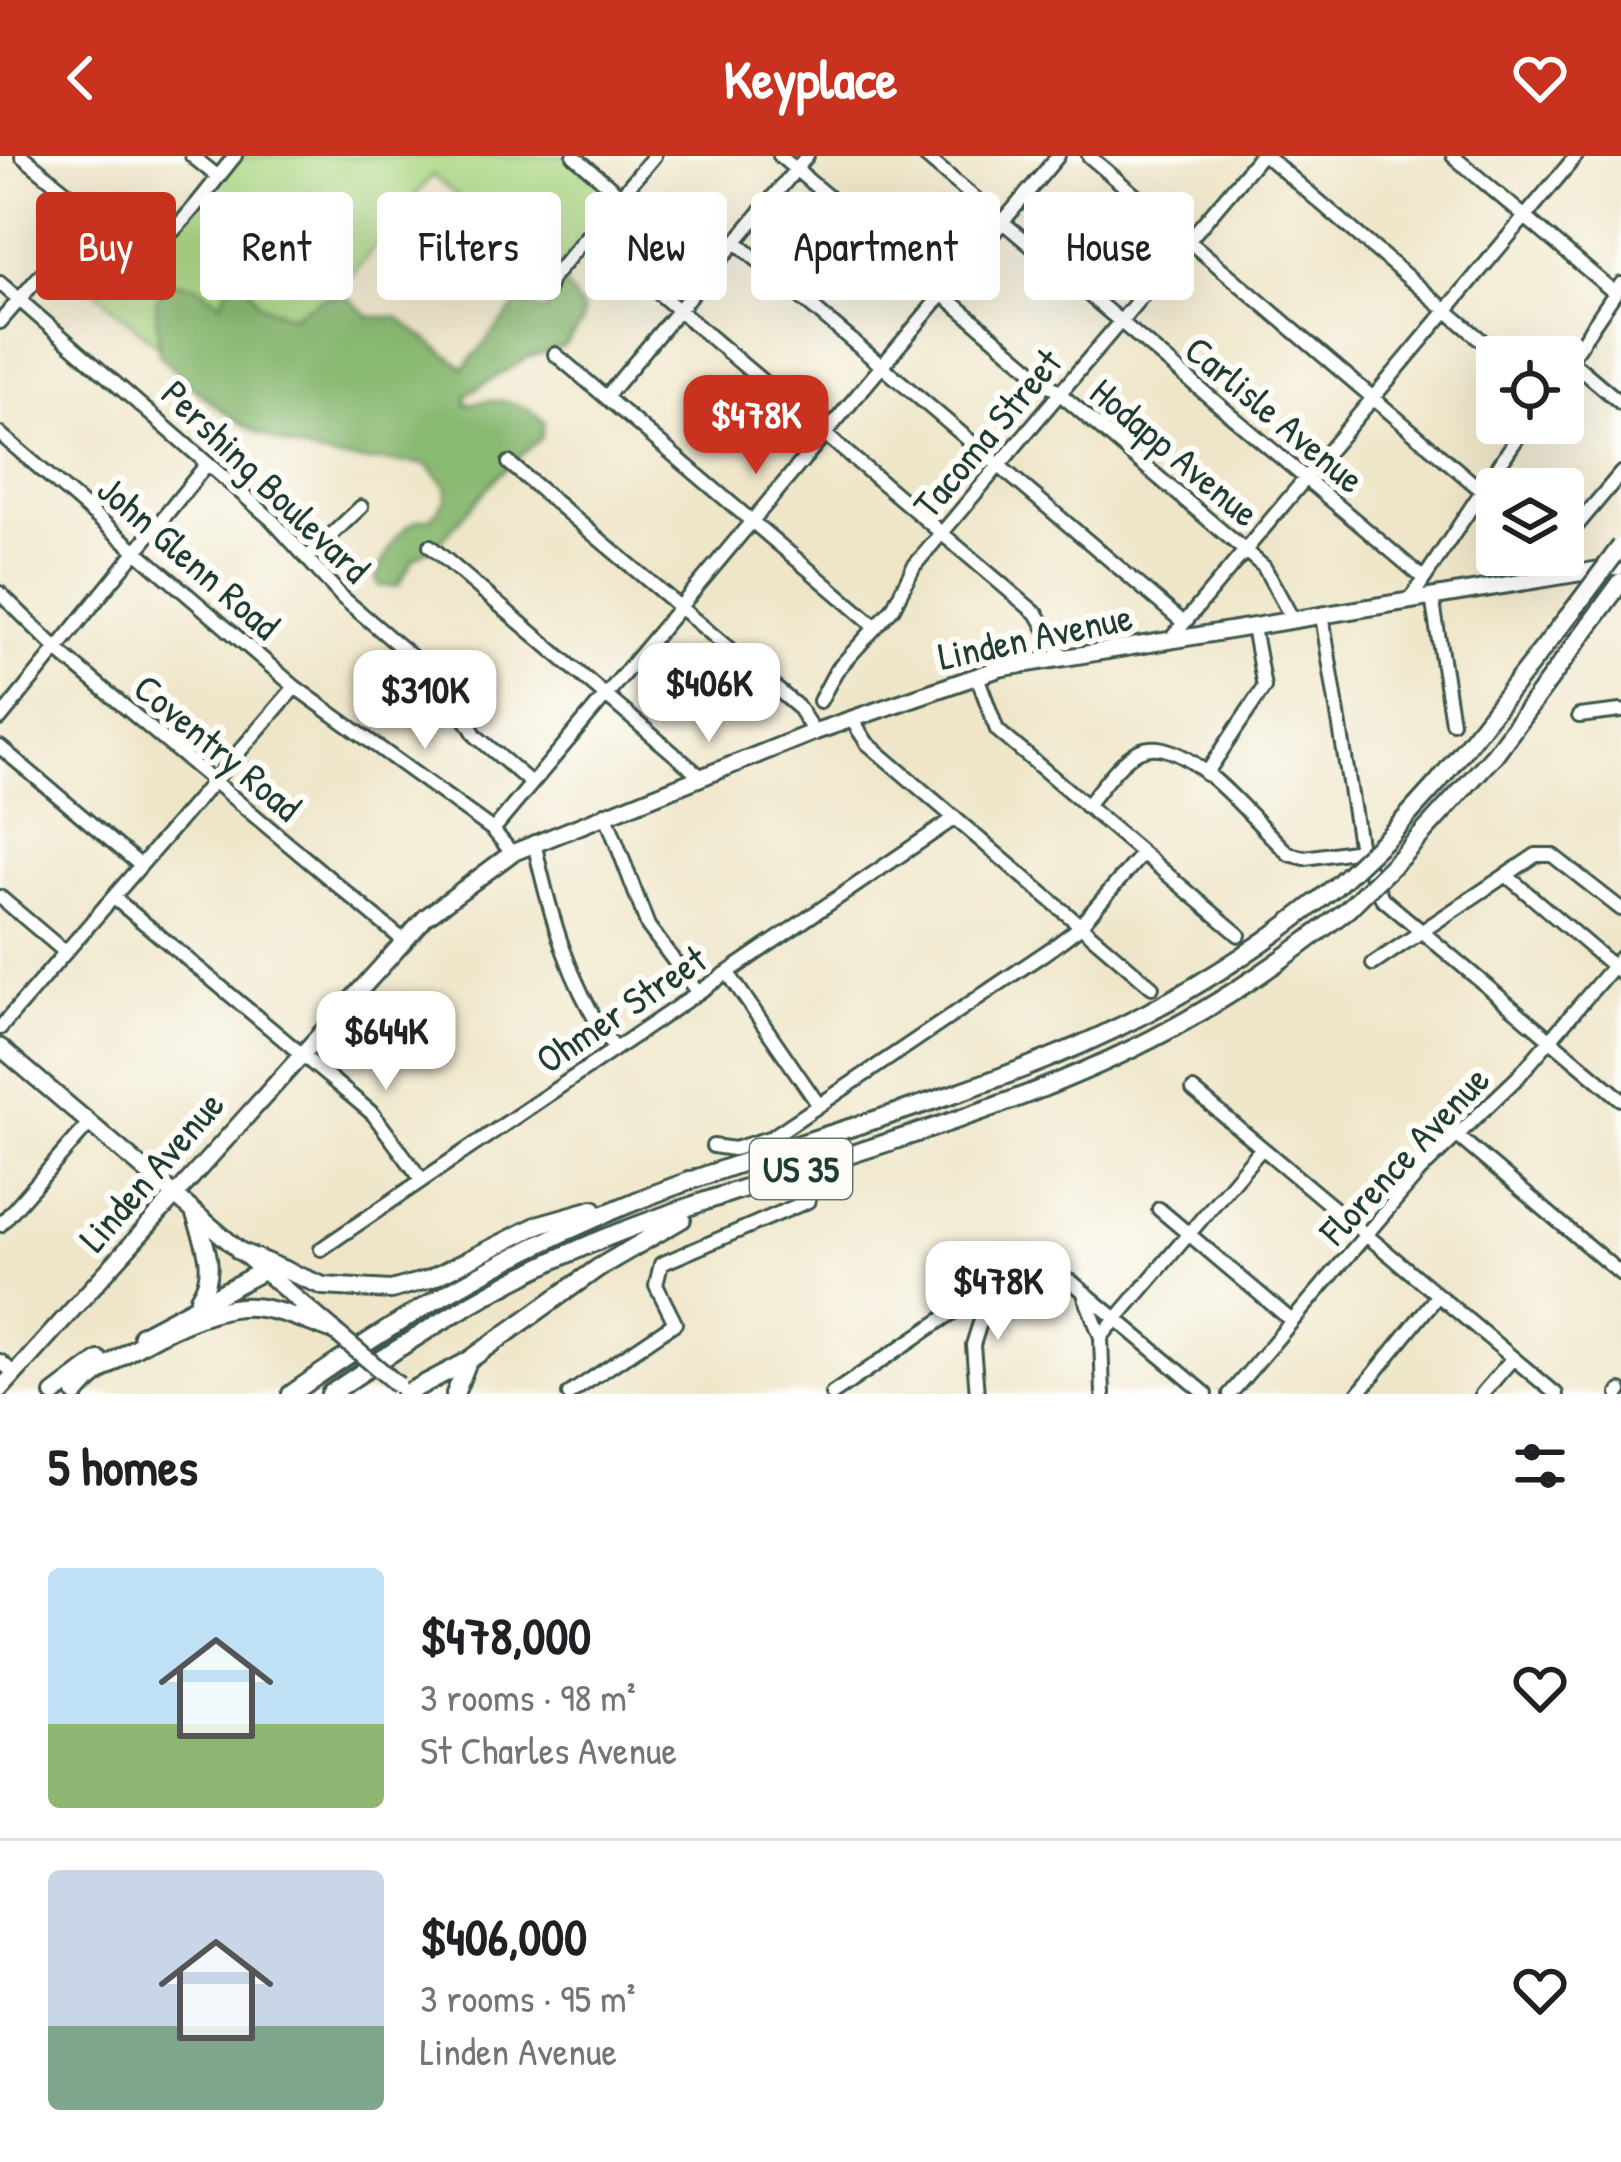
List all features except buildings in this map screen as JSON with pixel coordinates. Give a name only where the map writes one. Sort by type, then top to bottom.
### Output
[{"type":"highway","name":"US 35","points":[[291,1394],[408,1312],[502,1260],[698,1178],[1044,1060],[1117,1029],[1262,944],[1336,886],[1439,782],[1621,546]]},
{"type":"highway","name":"US 35","points":[[330,1394],[407,1342],[575,1250],[1012,1098],[1150,1040],[1267,970],[1348,908],[1401,857],[1495,754],[1615,589]]},
{"type":"highway","points":[[239,1252],[323,1286],[391,1290],[430,1279],[540,1224],[698,1178]]},
{"type":"highway","points":[[405,1391],[468,1361],[616,1257],[732,1192]]},
{"type":"highway","points":[[195,1303],[209,1284],[210,1263],[196,1215]]},
{"type":"highway","points":[[54,1394],[73,1376],[195,1303],[263,1271]]},
{"type":"highway","points":[[76,1394],[132,1352],[224,1307],[253,1306],[334,1330]]},
{"type":"highway","points":[[454,1394],[468,1361]]},
{"type":"main road","name":"Linden Avenue","points":[[0,1390],[299,1052],[404,941],[464,884],[512,853],[814,732],[977,676],[1621,566]]},
{"type":"main road","points":[[0,1048],[405,1391]]},
{"type":"street","points":[[22,156],[66,192]]},
{"type":"street","points":[[192,156],[217,176]]},
{"type":"street","points":[[176,225],[235,156]]},
{"type":"street","points":[[574,156],[616,192]]},
{"type":"street","points":[[624,192],[654,156]]},
{"type":"street","name":"Hodapp Avenue","points":[[781,156],[823,192]]},
{"type":"street","points":[[606,397],[808,156]]},
{"type":"street","name":"Carlisle Avenue","points":[[925,156],[1422,578]]},
{"type":"street","points":[[1000,224],[1058,156]]},
{"type":"street","points":[[1089,156],[1131,192]]},
{"type":"street","points":[[1263,156],[1476,336]]},
{"type":"street","name":"Tacoma Street","points":[[1194,234],[1263,156]]},
{"type":"street","points":[[1453,156],[1524,218],[1618,289],[1584,339]]},
{"type":"street","points":[[1169,641],[1576,156]]},
{"type":"street","points":[[561,266],[585,239]]},
{"type":"street","points":[[736,242],[1184,623]]},
{"type":"street","points":[[1194,246],[1476,486]]},
{"type":"street","points":[[0,322],[36,281]]},
{"type":"street","name":"Pershing Boulevard","points":[[0,283],[207,464],[308,558],[343,598],[445,685],[476,736],[530,784]]},
{"type":"street","points":[[668,300],[1038,615],[1063,658]]},
{"type":"street","points":[[493,830],[936,300]]},
{"type":"street","name":"Hodapp Avenue","points":[[950,300],[1244,550],[1267,572],[1294,620]]},
{"type":"street","name":"Tacoma Street","points":[[820,701],[836,671],[875,626],[942,532],[1138,300]]},
{"type":"street","points":[[555,353],[875,626]]},
{"type":"street","points":[[1584,377],[1621,403]]},
{"type":"street","name":"John Glenn Road","points":[[0,434],[295,687],[493,830],[512,853]]},
{"type":"street","points":[[509,463],[798,707],[814,732]]},
{"type":"street","points":[[0,719],[207,464]]},
{"type":"street","points":[[1584,517],[1621,473]]},
{"type":"street","points":[[1410,600],[1476,497]]},
{"type":"street","points":[[308,558],[361,507]]},
{"type":"street","points":[[430,546],[700,776]]},
{"type":"street","name":"Coventry Road","points":[[0,592],[57,649],[404,941]]},
{"type":"street","points":[[1432,597],[1452,722]]},
{"type":"street","points":[[1322,616],[1360,850],[1382,898],[1621,1099]]},
{"type":"street","points":[[1206,774],[1264,687],[1253,627]]},
{"type":"street","points":[[977,676],[997,730],[1239,934]]},
{"type":"street","points":[[0,1028],[295,687]]},
{"type":"street","points":[[1579,716],[1621,711]]},
{"type":"street","points":[[852,720],[867,742],[1152,987]]},
{"type":"street","points":[[0,747],[140,865]]},
{"type":"street","points":[[1086,806],[1127,759],[1150,748],[1182,753],[1289,854],[1305,858],[1360,850]]},
{"type":"street","points":[[605,813],[648,926],[698,993]]},
{"type":"street","name":"Ohmer Street","points":[[321,1249],[955,818]]},
{"type":"street","points":[[534,842],[549,911],[581,996],[615,1049]]},
{"type":"street","points":[[713,1146],[734,1149],[762,1142],[1081,925],[1142,854]]},
{"type":"street","points":[[1373,964],[1545,854],[1621,910]]},
{"type":"street","points":[[1506,875],[1618,965]]},
{"type":"street","points":[[0,897],[65,952]]},
{"type":"street","points":[[113,897],[383,1124],[422,1180]]},
{"type":"street","name":"Florence Avenue","points":[[1230,1394],[1455,1134],[1618,965]]},
{"type":"street","points":[[728,973],[818,1104]]},
{"type":"street","points":[[1193,1090],[1556,1394]]},
{"type":"street","points":[[3,1215],[88,1124]]},
{"type":"street","points":[[1455,1134],[1621,1274]]},
{"type":"street","points":[[1101,1337],[1262,1148]]},
{"type":"street","points":[[569,1394],[676,1321],[656,1285],[661,1264],[808,1202]]},
{"type":"street","points":[[1159,1209],[1292,1322]]},
{"type":"street","points":[[832,1394],[1031,1267],[1058,1274],[1082,1291],[1206,1394]]},
{"type":"street","points":[[977,1394],[973,1345],[982,1304],[993,1287]]},
{"type":"street","points":[[1082,1291],[1101,1337],[1103,1394]]},
{"type":"street","points":[[1358,1394],[1438,1295]]},
{"type":"street","points":[[1482,1394],[1513,1358]]},
{"type":"street","points":[[0,1361],[15,1374]]},
{"type":"green space","points":[[235,156],[574,156],[616,192],[585,192],[585,238],[561,267],[561,192],[452,192],[432,175],[418,192],[377,192],[377,243],[353,273],[353,192],[203,192]]},
{"type":"green space","points":[[200,196],[200,300],[331,300],[238,416],[105,300],[176,300],[176,223]]},
{"type":"green space","points":[[562,280],[583,311],[582,323],[563,347],[529,357],[467,394],[466,405],[497,401],[536,414],[544,422],[541,438],[498,476],[441,541],[413,560],[398,586],[379,586],[376,578],[390,548],[411,524],[431,518],[446,499],[447,487],[427,465],[333,458],[282,443],[237,420],[197,390],[159,354],[156,301],[176,300],[176,283],[200,289],[200,300],[257,300],[291,316],[320,300],[350,300],[370,317],[397,317],[464,368],[519,302],[543,311],[561,300]]}]
